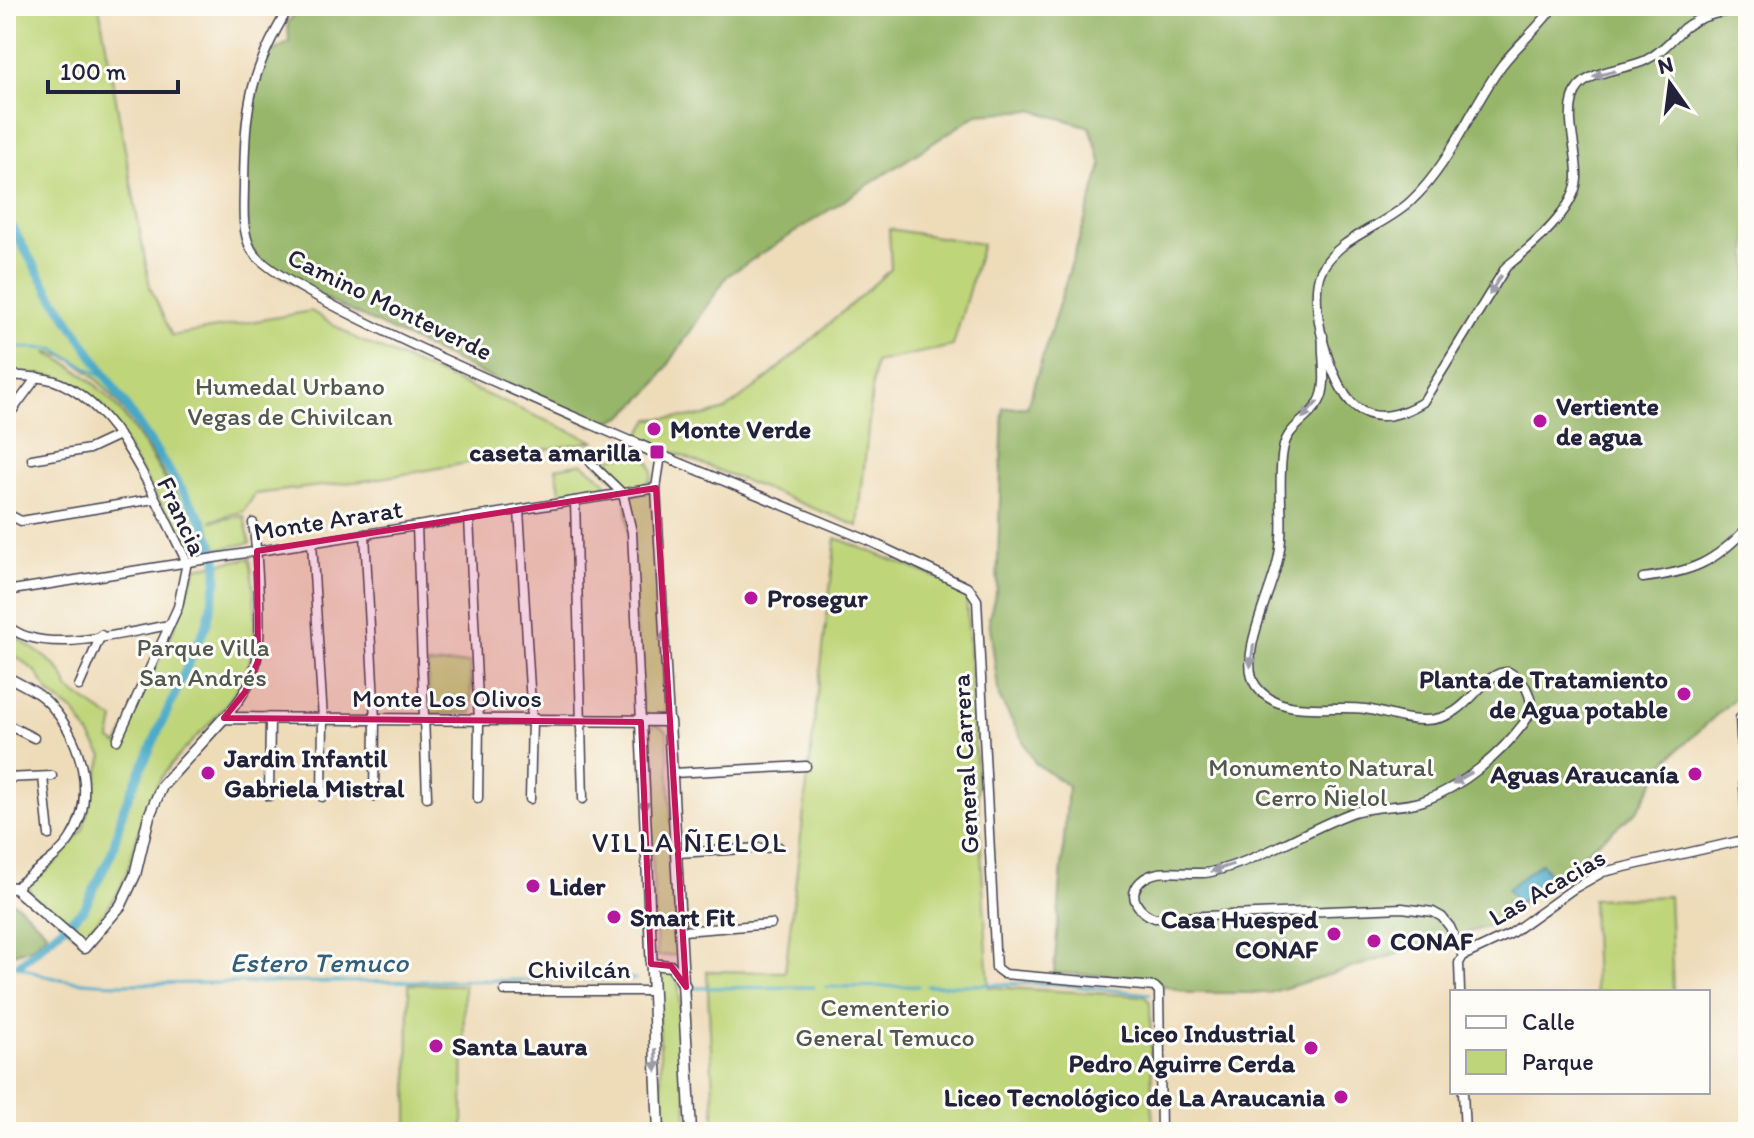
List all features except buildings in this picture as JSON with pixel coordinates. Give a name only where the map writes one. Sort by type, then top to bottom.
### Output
[{"type":"street","name":"Camino Monteverde","points":[[290,6],[265,46],[252,81],[245,117],[244,227],[251,251],[266,268],[351,315],[661,455]]},
{"type":"street","points":[[1460,990],[1459,963],[1463,956],[1450,927],[1433,912],[1383,906],[1174,919],[1144,914],[1135,902],[1134,894],[1141,881],[1152,875],[1210,872],[1252,859],[1355,811],[1422,801],[1501,751],[1527,719],[1530,697],[1524,683],[1509,672],[1491,676],[1470,703],[1453,715],[1427,721],[1362,709],[1284,704],[1263,693],[1255,684],[1250,670],[1256,628],[1282,540],[1283,449],[1296,424],[1319,402],[1323,384],[1323,336],[1317,287],[1329,259],[1341,247],[1412,200],[1449,154],[1503,63],[1554,6]]},
{"type":"street","points":[[1323,336],[1340,390],[1358,410],[1384,417],[1406,412],[1423,402],[1506,267],[1527,251],[1572,198],[1577,179],[1573,99],[1580,87],[1589,78],[1646,60],[1687,26],[1701,19],[1748,9]]},
{"type":"street","name":"Francia","points":[[6,375],[37,377],[63,385],[86,399],[119,435],[187,562],[170,625],[117,740]]},
{"type":"street","points":[[6,419],[37,377]]},
{"type":"street","points":[[32,459],[89,449],[119,435]]},
{"type":"street","points":[[661,455],[656,488],[683,931],[691,1132]]},
{"type":"street","name":"General Carrera","points":[[661,455],[867,540],[973,591],[977,600],[996,968],[1004,974],[1155,987],[1159,991],[1161,1132]]},
{"type":"street","points":[[591,463],[623,494],[634,542],[659,1132]]},
{"type":"street","name":"Monte Ararat","points":[[6,591],[656,488]]},
{"type":"street","points":[[6,513],[21,521],[154,499]]},
{"type":"street","points":[[575,501],[584,721],[583,799]]},
{"type":"street","points":[[519,510],[532,721],[530,799]]},
{"type":"street","points":[[469,518],[479,721],[478,798]]},
{"type":"street","points":[[6,676],[52,706],[73,739],[84,781],[79,820],[69,841],[10,887],[84,948],[121,905],[135,875],[149,816],[162,786],[245,692],[258,661],[261,643],[253,523]]},
{"type":"street","points":[[417,526],[427,720],[427,797]]},
{"type":"street","points":[[1643,578],[1679,574],[1712,561],[1748,527]]},
{"type":"street","points":[[365,534],[375,720],[374,797]]},
{"type":"street","points":[[312,542],[323,719],[322,797]]},
{"type":"street","points":[[6,624],[24,638],[43,642],[170,625]]},
{"type":"street","points":[[79,686],[101,635]]},
{"type":"street","name":"Monte Los Olivos","points":[[224,718],[669,721]]},
{"type":"street","points":[[1740,718],[1748,852]]},
{"type":"street","points":[[269,796],[270,719]]},
{"type":"street","points":[[6,724],[34,738]]},
{"type":"street","points":[[673,773],[806,766]]},
{"type":"street","points":[[6,778],[48,776],[49,835]]},
{"type":"street","name":"Las Acacias","points":[[1463,956],[1510,934],[1573,889],[1603,872],[1748,839]]},
{"type":"street","points":[[678,853],[779,847]]},
{"type":"street","points":[[683,931],[771,924]]},
{"type":"street","points":[[651,964],[671,966],[686,987]]},
{"type":"street","name":"Chivilcán","points":[[505,991],[653,991]]},
{"type":"street","points":[[1463,1094],[1465,1132]]},
{"type":"street","points":[[288,1131],[300,1132]]},
{"type":"highlighted area","points":[[656,488],[686,987],[671,966],[651,964],[641,722],[224,718],[245,692],[258,661],[257,551]]},
{"type":"green space","name":"Humedal Urbano Vegas de Chivilcan","points":[[6,6],[99,6],[150,287],[172,336],[311,311],[357,339],[594,441],[370,480],[255,494],[244,511],[211,521],[244,516],[250,543],[190,554],[101,404],[60,377],[6,371]],"holes":[[[46,353],[69,359],[91,374],[134,425],[195,531],[183,517],[146,448],[119,410],[86,377]]]},
{"type":"green space","name":"Monumento Natural Cerro Ñielol","points":[[299,6],[1748,6],[1748,686],[1667,760],[1637,811],[1496,924],[1269,993],[1189,993],[1136,977],[1054,973],[1068,786],[1035,763],[999,697],[989,618],[997,588],[1003,408],[1027,407],[1102,165],[1090,127],[1032,110],[978,114],[727,276],[653,388],[622,417],[592,426],[300,287],[263,265],[248,243],[244,127],[263,58],[289,42],[288,23]]},
{"type":"green space","points":[[889,229],[982,244],[953,346],[875,362],[858,526],[637,438],[650,419],[704,416],[725,410],[770,376],[891,269]]},
{"type":"green space","points":[[638,453],[648,462],[652,472],[650,481],[638,487],[621,486],[595,462]]},
{"type":"green space","points":[[582,463],[604,480],[607,488],[561,496],[556,468]]},
{"type":"green space","points":[[653,491],[666,718],[643,719],[626,496]]},
{"type":"green space","name":"Cementerio General Temuco","points":[[836,538],[948,582],[966,594],[989,987],[1144,996],[1150,1002],[1153,1132],[715,1132],[707,971],[785,972]]},
{"type":"green space","name":"Parque Villa San Andrés","points":[[250,558],[255,630],[246,672],[224,707],[182,752],[157,785],[117,893],[88,930],[75,935],[30,892],[29,885],[61,857],[83,829],[103,756],[75,713],[50,694],[36,672],[6,648],[6,628],[52,663],[65,679],[68,689],[114,720],[110,739],[118,745],[175,626],[196,568]]},
{"type":"green space","points":[[470,663],[472,713],[429,714],[427,665]]},
{"type":"green space","points":[[656,724],[667,731],[678,955],[657,956],[646,731]]},
{"type":"green space","points":[[1669,896],[1673,990],[1595,990],[1592,899]]},
{"type":"green space","points":[[7,899],[20,906],[47,933],[31,948],[6,956]]},
{"type":"green space","points":[[657,967],[667,968],[678,976],[688,1132],[663,1132]]},
{"type":"green space","name":"Santa Laura","points":[[409,984],[464,985],[463,1132],[408,1132]]},
{"type":"water","points":[[1541,863],[1552,878],[1518,904],[1507,889]]},
{"type":"waterway","points":[[6,217],[46,286],[204,523],[217,557],[217,580],[207,623],[124,807],[112,852],[84,909],[20,964]]},
{"type":"waterway","points":[[6,347],[54,349],[112,382]]},
{"type":"waterway","name":"Estero Temuco","points":[[6,965],[61,979],[118,984],[635,979]]},
{"type":"waterway","points":[[927,986],[1048,983],[1150,994]]},
{"type":"waterway","points":[[826,987],[918,986]]},
{"type":"waterway","points":[[696,988],[814,987]]},
{"type":"place","name":"Vertiente de agua","points":[[1540,421]]},
{"type":"place","name":"Monte Verde","points":[[654,429]]},
{"type":"place","name":"caseta amarilla","points":[[657,452]]},
{"type":"place","name":"Prosegur","points":[[751,598]]},
{"type":"place","name":"Planta de Tratamiento de Agua potable","points":[[1684,694]]},
{"type":"place","name":"Jardin Infantil Gabriela Mistral","points":[[208,773]]},
{"type":"place","name":"Aguas Araucanía","points":[[1695,774]]},
{"type":"place","name":"Lider","points":[[533,886]]},
{"type":"place","name":"Smart Fit","points":[[614,917]]},
{"type":"place","name":"Casa Huesped CONAF","points":[[1334,934]]},
{"type":"place","name":"CONAF","points":[[1374,941]]},
{"type":"place","name":"Santa Laura","points":[[436,1046]]},
{"type":"place","name":"Liceo Industrial Pedro Aguirre Cerda","points":[[1311,1048]]},
{"type":"place","name":"Liceo Tecnológico de La Araucania","points":[[1341,1097]]},
{"type":"district","name":"VILLA ÑIELOL","points":[[690,842]]}]
